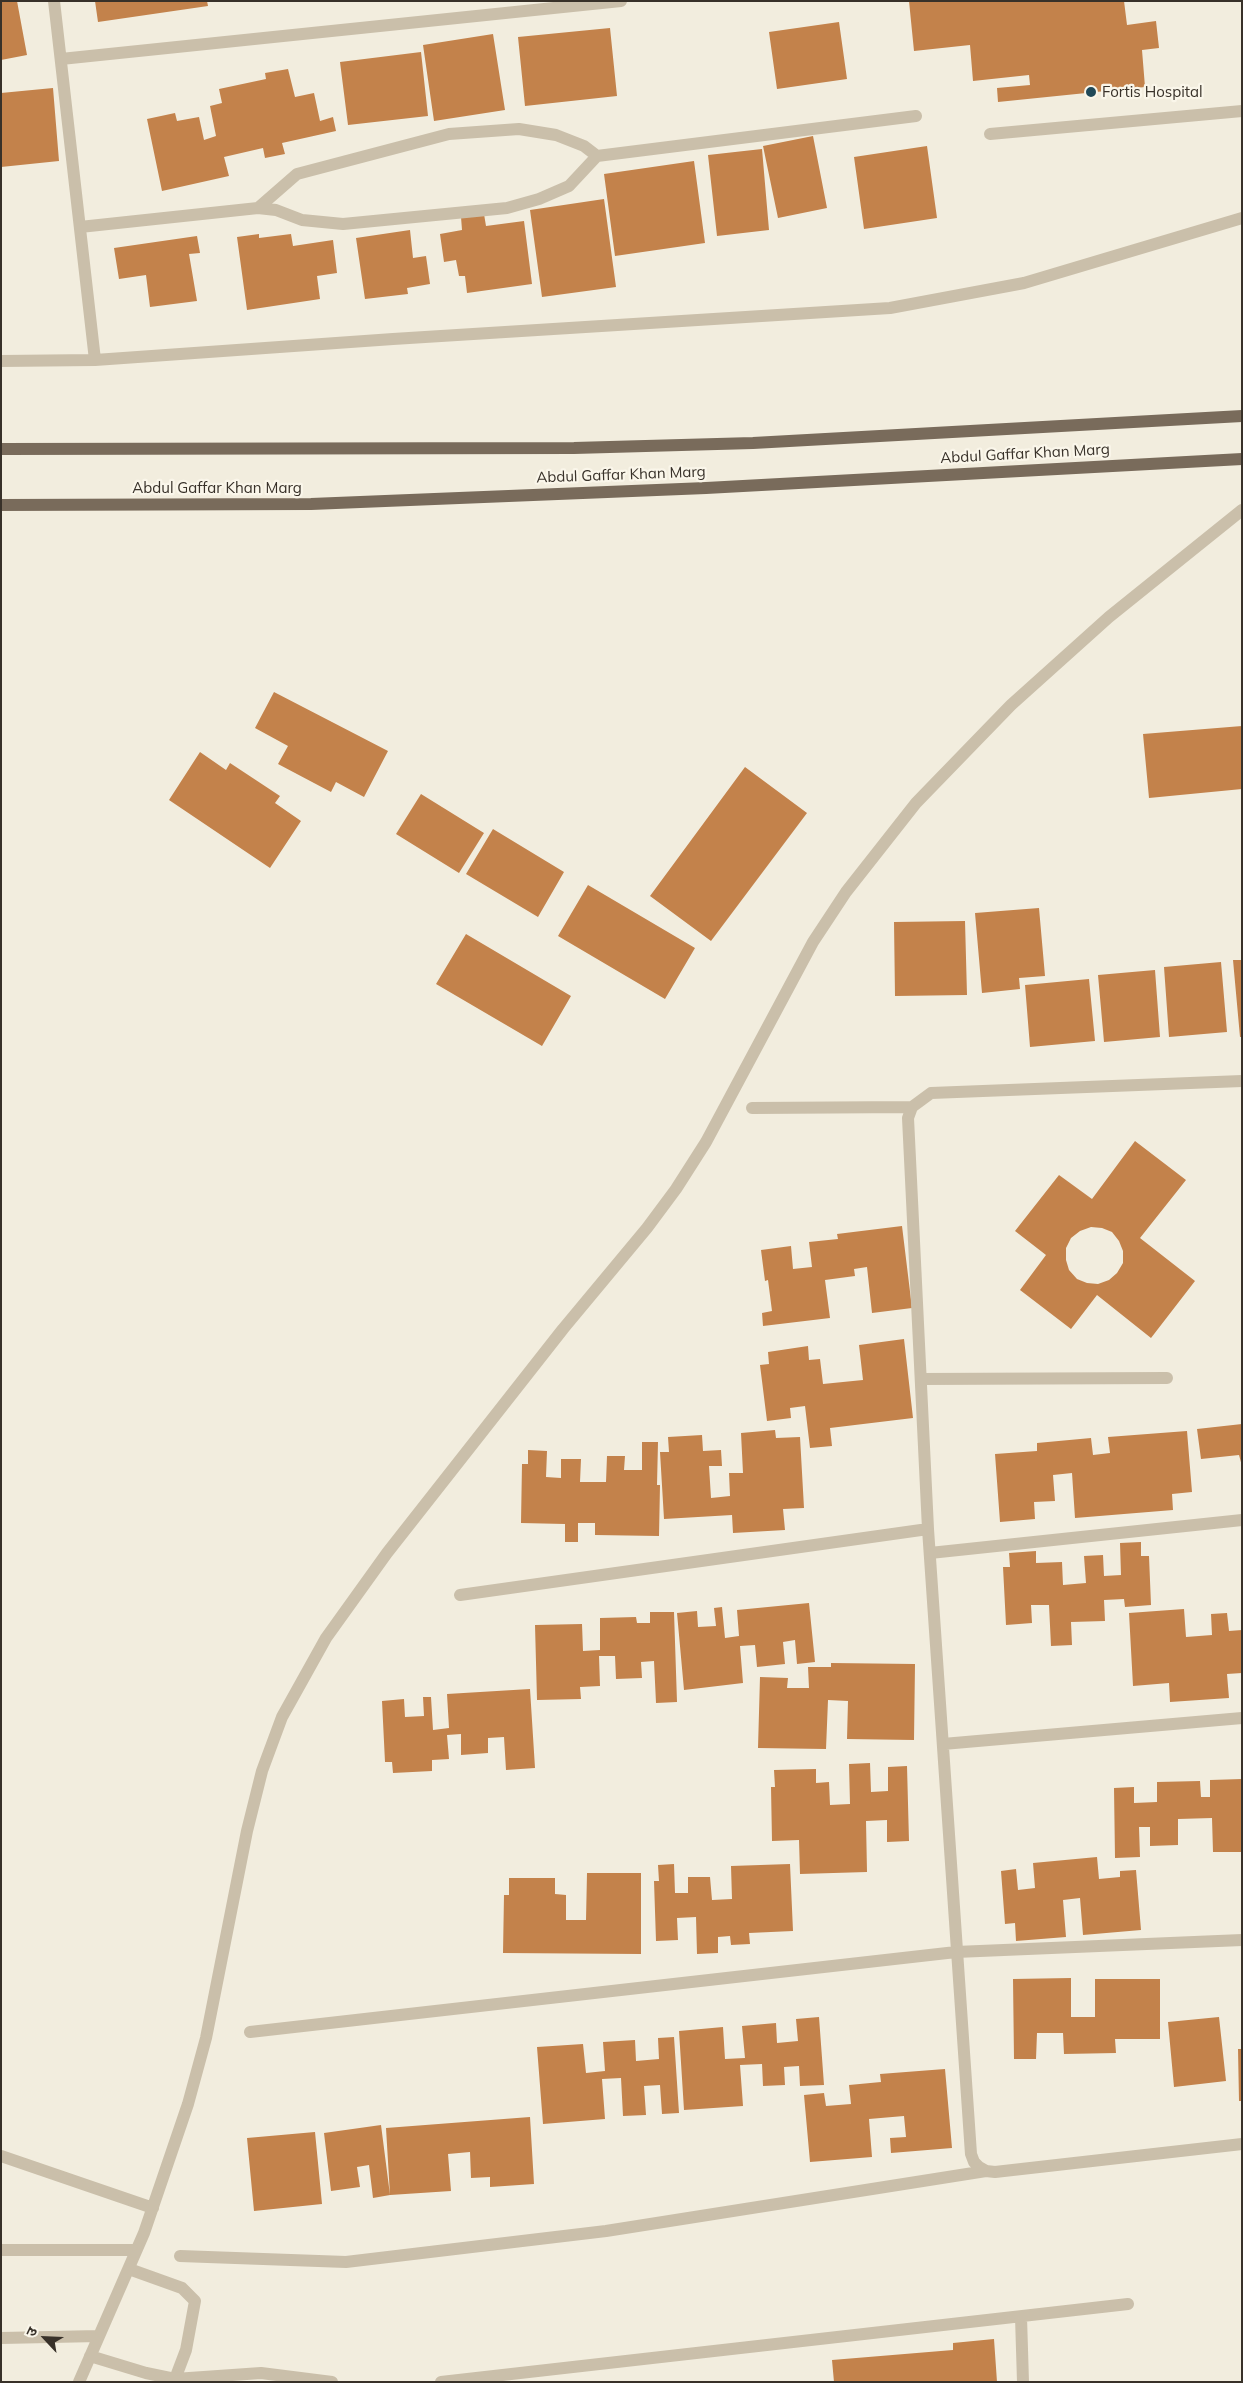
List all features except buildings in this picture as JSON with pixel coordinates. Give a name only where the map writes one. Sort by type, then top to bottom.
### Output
[{"type":"main road","name":"Abdul Gaffar Khan Marg","points":[[1,449],[584,448],[753,443],[1242,416]]},
{"type":"main road","name":"Abdul Gaffar Khan Marg","points":[[1,505],[311,504],[696,488],[1242,459]]},
{"type":"street","points":[[54,1],[96,360]]},
{"type":"street","points":[[61,59],[621,1]]},
{"type":"street","points":[[990,134],[1242,112]]},
{"type":"street","points":[[80,227],[258,208],[276,210],[302,220],[343,224],[507,208],[539,199],[569,186],[597,156],[916,116]]},
{"type":"street","points":[[258,208],[297,174],[449,134],[519,129],[556,136],[584,146],[597,156]]},
{"type":"street","points":[[1,361],[96,360],[393,339],[890,308],[1024,284],[1242,218]]},
{"type":"street","points":[[79,2382],[153,2208],[188,2104],[206,2038],[262,1771],[282,1717],[326,1638],[387,1553],[557,1336],[647,1228],[676,1189],[706,1142],[812,942],[846,892],[910,810],[1011,705],[1109,617],[1242,510]]},
{"type":"street","points":[[986,2172],[974,2162],[971,2154],[956,1952],[928,1529],[908,1118],[912,1107],[931,1093],[1242,1081]]},
{"type":"street","points":[[752,1108],[912,1107]]},
{"type":"street","points":[[922,1378],[1167,1378]]},
{"type":"street","points":[[930,1553],[1242,1520]]},
{"type":"street","points":[[460,1595],[928,1529]]},
{"type":"street","points":[[943,1744],[1242,1718]]},
{"type":"street","points":[[250,2032],[956,1952],[1242,1940]]},
{"type":"street","points":[[180,2256],[346,2262],[606,2231],[986,2172],[1242,2144]]},
{"type":"street","points":[[1,2156],[153,2208]]},
{"type":"street","points":[[1,2250],[136,2250]]},
{"type":"street","points":[[128,2269],[182,2288],[195,2301],[186,2350],[175,2379]]},
{"type":"street","points":[[441,2382],[1128,2304]]},
{"type":"street","points":[[1021,2317],[1023,2382]]},
{"type":"street","points":[[1,2338],[99,2336]]},
{"type":"street","points":[[90,2356],[146,2373],[175,2379],[261,2373],[332,2382]]},
{"type":"place","name":"Fortis Hospital","points":[[1091,92]]}]
